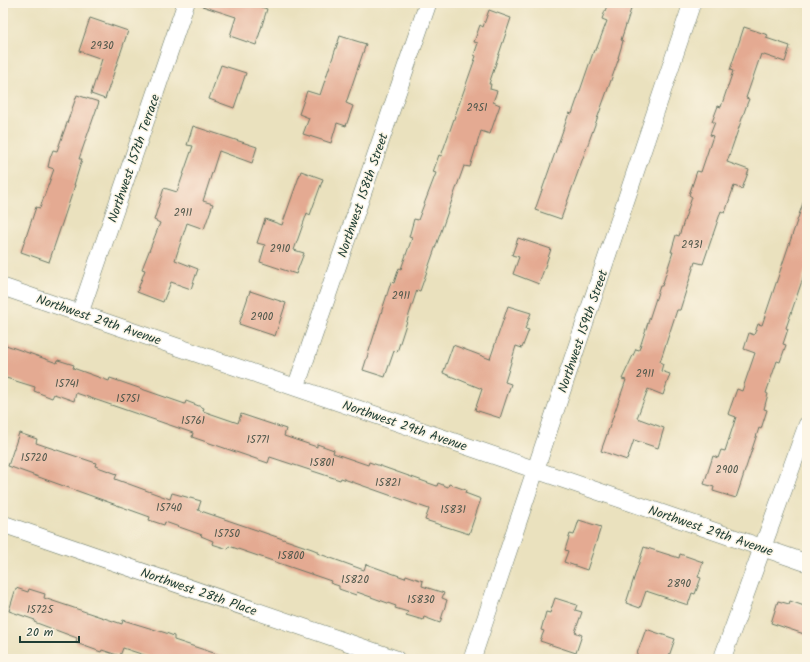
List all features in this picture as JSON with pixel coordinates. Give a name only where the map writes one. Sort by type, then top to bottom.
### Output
[{"type":"street","name":"Northwest 157th Terrace","points":[[80,313],[186,3]]},
{"type":"street","name":"Northwest 158th Street","points":[[296,387],[428,3]]},
{"type":"street","name":"Northwest 159th Street","points":[[472,659],[692,3]]},
{"type":"street","name":"Northwest 29th Avenue","points":[[3,287],[807,563]]},
{"type":"street","points":[[722,659],[807,425]]},
{"type":"street","name":"Northwest 28th Place","points":[[3,524],[396,659]]},
{"type":"building","points":[[203,3],[249,3],[267,9],[256,45],[230,36],[236,17],[202,6]]},
{"type":"building","points":[[608,3],[633,3],[621,40],[623,41],[619,58],[561,219],[535,210],[569,113],[572,114],[594,50],[596,50],[607,21],[602,19]]},
{"type":"building","points":[[489,10],[511,18],[489,84],[491,84],[490,89],[497,91],[493,102],[500,105],[490,134],[481,131],[470,167],[464,166],[420,291],[417,290],[397,352],[394,351],[385,377],[363,370],[391,282],[394,283],[399,268],[401,269],[412,238],[409,237],[414,219],[418,220],[436,173],[433,172],[439,155],[441,156],[476,56],[474,55],[478,43],[474,42],[480,25],[483,27]]},
{"type":"building","points":[[90,18],[128,31],[105,99],[91,94],[102,59],[79,51]]},
{"type":"building","points":[[744,27],[768,35],[766,38],[790,46],[785,62],[761,54],[746,98],[749,99],[727,162],[749,170],[742,189],[734,186],[725,213],[721,211],[703,264],[695,262],[680,310],[677,310],[660,362],[663,364],[661,371],[670,374],[663,395],[648,389],[637,418],[664,428],[658,448],[634,440],[627,460],[601,451],[626,380],[622,379],[636,349],[639,350],[673,252],[671,252],[676,235],[679,236],[692,197],[689,195],[697,171],[701,172],[713,136],[710,135],[715,122],[712,122],[718,106],[721,107],[733,71],[730,70]]},
{"type":"building","points":[[340,36],[366,44],[346,103],[353,106],[346,126],[337,123],[331,143],[303,134],[309,118],[299,114],[307,91],[320,95]]},
{"type":"building","points":[[221,65],[246,73],[234,108],[209,99]]},
{"type":"building","points":[[77,95],[99,102],[79,159],[82,159],[75,185],[49,262],[21,252],[36,207],[40,208],[54,169],[48,167],[50,158],[53,150],[57,151]]},
{"type":"building","points":[[193,126],[257,147],[252,163],[219,151],[203,201],[213,204],[204,229],[187,223],[175,260],[198,269],[191,289],[171,282],[163,302],[137,292],[145,270],[142,269],[160,223],[154,220],[164,188],[177,192],[193,146],[187,145]]},
{"type":"building","points":[[301,171],[323,179],[310,215],[307,213],[294,250],[304,253],[296,274],[260,262],[265,245],[257,243],[265,219],[282,225]]},
{"type":"building","points":[[804,200],[807,200],[807,266],[786,328],[788,329],[783,344],[786,345],[780,362],[777,361],[766,393],[768,394],[764,409],[767,410],[761,429],[759,428],[736,498],[713,491],[714,487],[704,484],[713,456],[718,458],[721,450],[725,451],[736,417],[728,414],[737,389],[742,391],[755,353],[744,349],[749,333],[754,335],[758,324],[762,325]]},
{"type":"building","points":[[518,238],[551,249],[539,284],[513,274],[519,257],[512,255]]},
{"type":"building","points":[[250,291],[286,303],[275,336],[239,324]]},
{"type":"building","points":[[508,306],[531,313],[525,329],[529,330],[522,348],[516,346],[505,382],[511,384],[500,418],[475,410],[482,389],[443,373],[453,345],[490,359]]},
{"type":"building","points":[[3,344],[57,363],[58,360],[74,365],[73,368],[109,381],[110,378],[185,404],[186,401],[204,408],[203,411],[238,423],[241,414],[286,429],[284,436],[317,447],[317,444],[334,450],[333,453],[368,465],[369,462],[437,486],[438,483],[448,487],[449,484],[466,490],[465,493],[481,499],[469,534],[425,520],[429,509],[341,478],[340,480],[270,457],[268,463],[192,437],[193,433],[76,393],[74,401],[54,394],[52,398],[34,391],[35,387],[3,377]]},
{"type":"building","points":[[19,433],[37,439],[36,443],[96,463],[95,466],[117,474],[115,479],[170,499],[172,493],[201,501],[198,510],[312,549],[317,551],[317,553],[364,570],[366,564],[405,578],[406,575],[423,581],[422,586],[444,593],[442,598],[447,600],[440,623],[424,617],[423,620],[406,615],[408,612],[395,608],[396,606],[357,592],[356,595],[339,589],[339,586],[330,583],[331,581],[229,546],[228,549],[212,544],[213,541],[201,536],[202,535],[165,522],[164,525],[149,520],[150,517],[8,466]]},
{"type":"building","points":[[579,520],[601,527],[587,570],[564,562],[568,551],[565,550],[570,534],[574,535]]},
{"type":"building","points":[[644,547],[679,558],[680,554],[703,562],[698,577],[701,578],[695,594],[692,593],[688,605],[646,591],[640,608],[626,603]]},
{"type":"building","points":[[16,588],[28,592],[29,589],[45,594],[44,598],[122,624],[123,620],[166,633],[174,636],[174,640],[223,656],[223,659],[156,659],[123,648],[120,656],[102,650],[101,652],[76,643],[77,638],[34,622],[35,620],[9,611]]},
{"type":"building","points":[[555,598],[577,605],[575,610],[582,612],[575,632],[582,635],[576,653],[540,641],[544,631],[541,630],[546,612],[550,613]]},
{"type":"building","points":[[778,601],[789,604],[790,601],[807,607],[807,635],[771,623]]},
{"type":"building","points":[[646,629],[675,639],[668,659],[635,659]]}]
